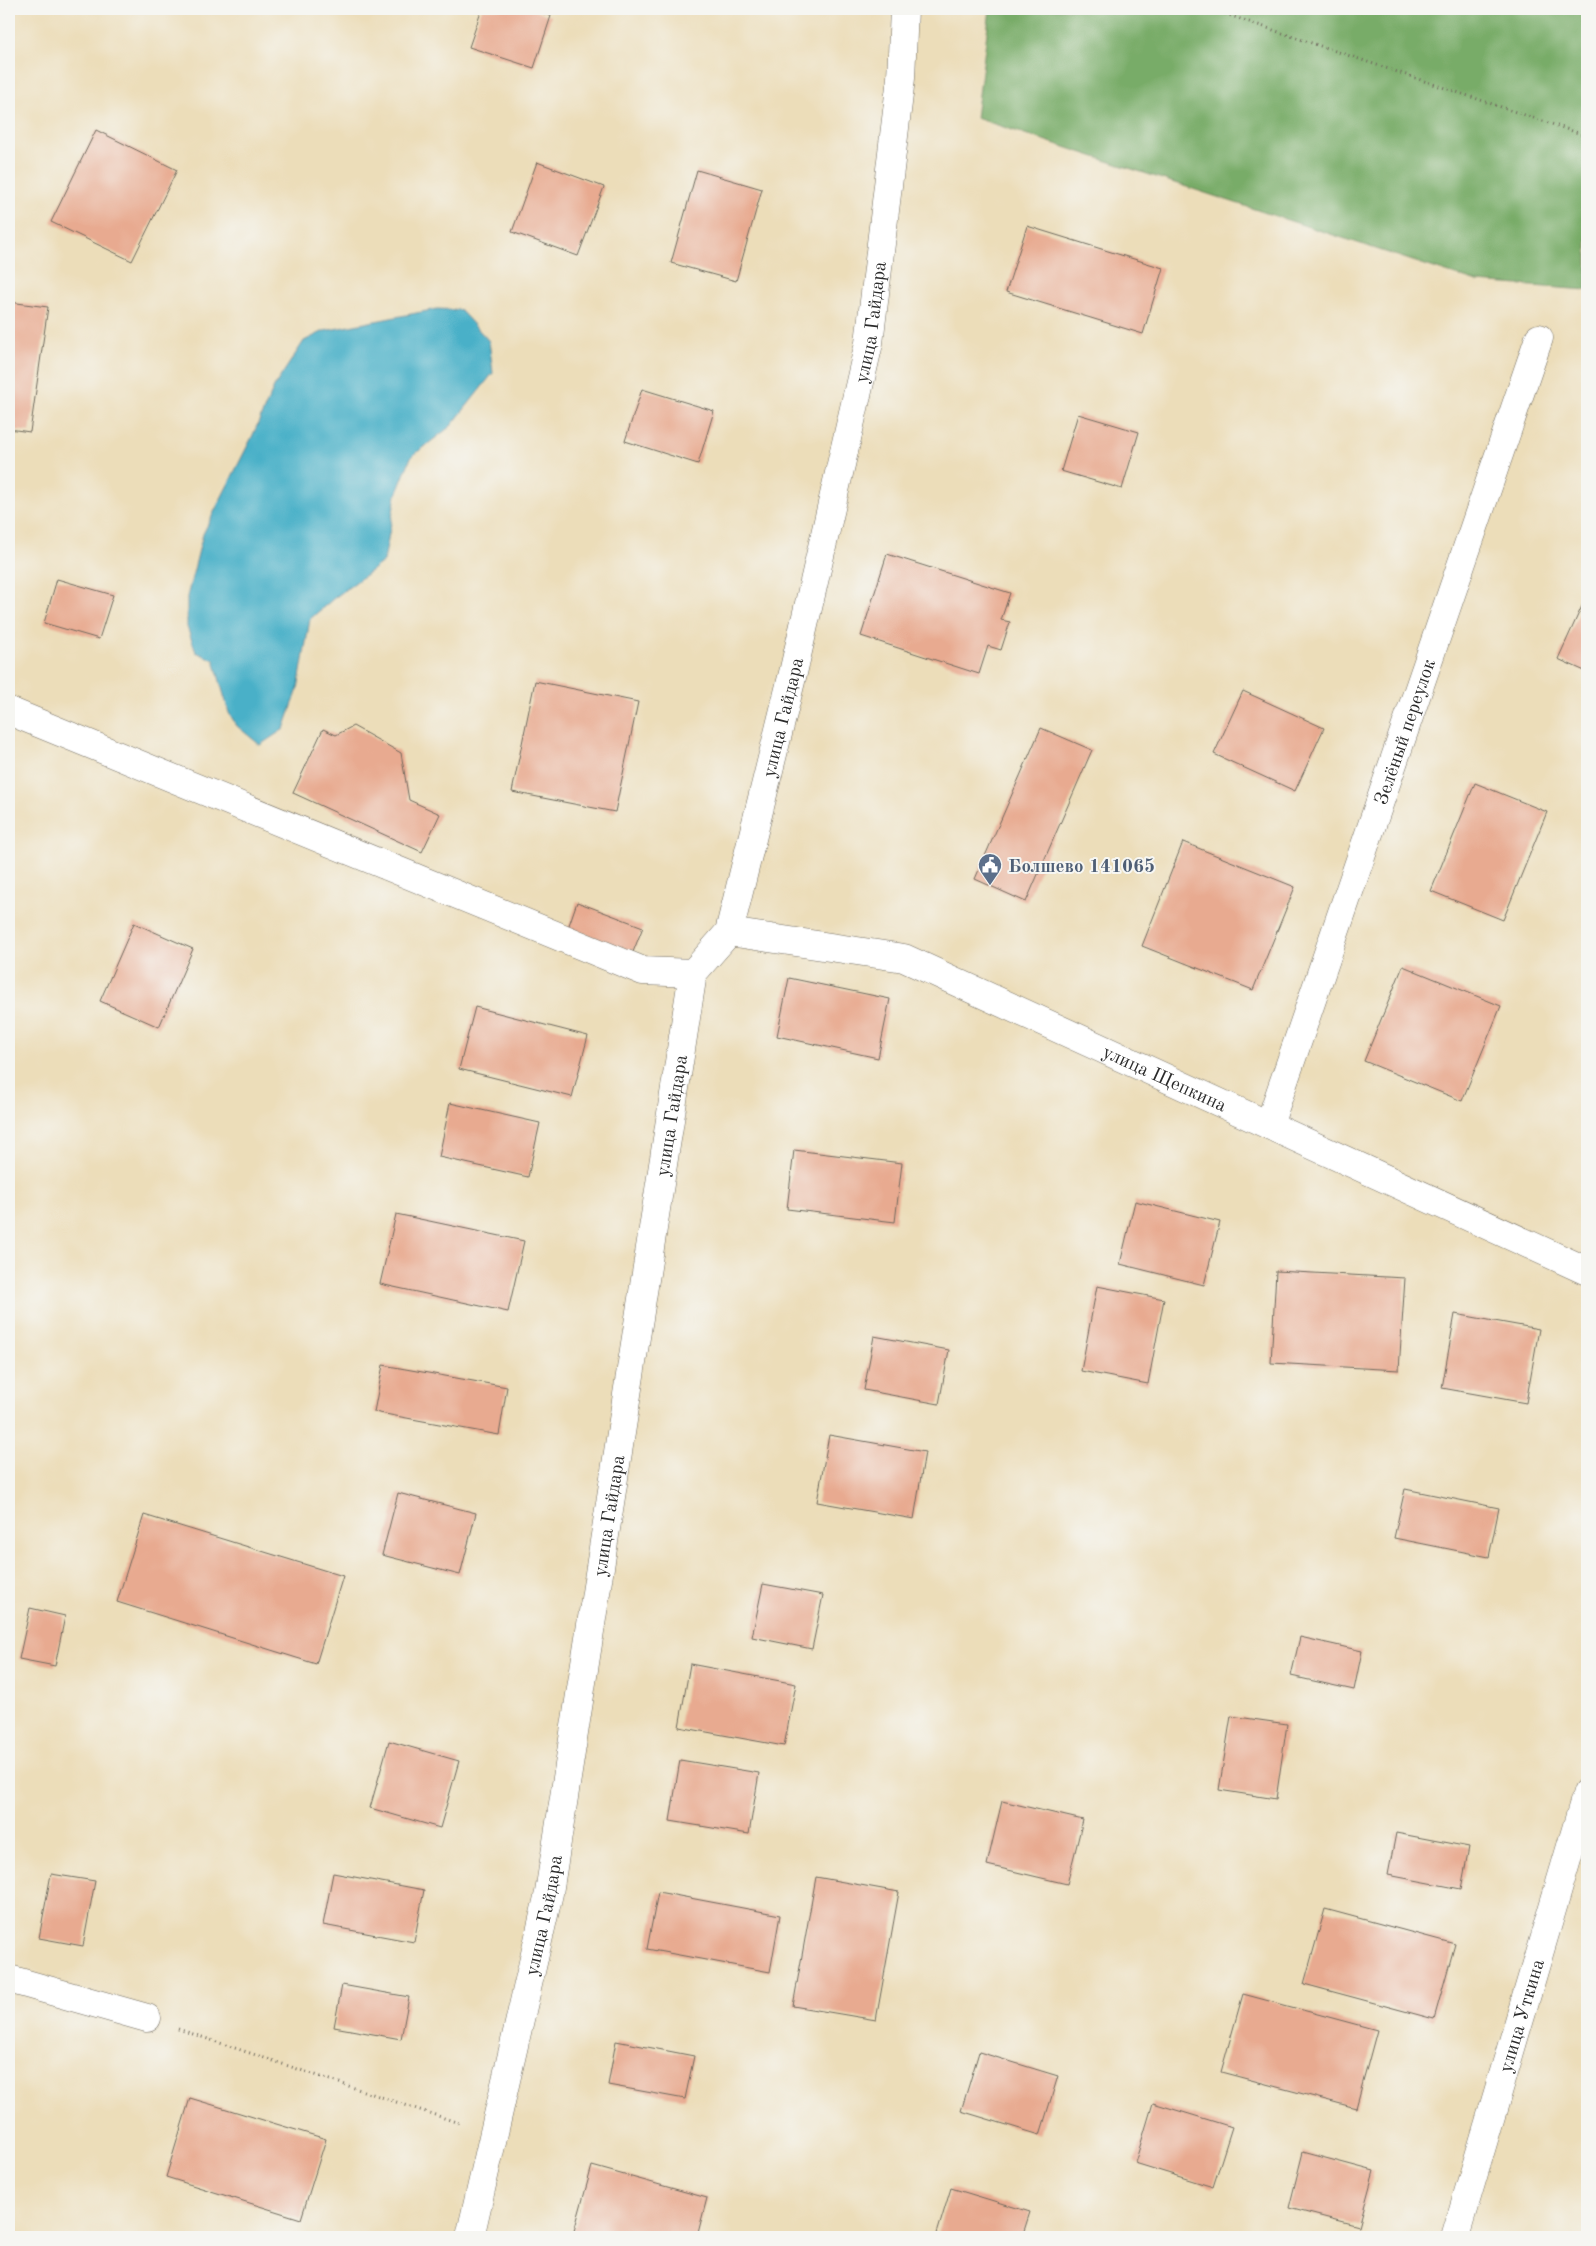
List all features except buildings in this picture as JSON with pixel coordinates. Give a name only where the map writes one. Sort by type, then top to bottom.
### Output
[{"type":"street","name":"улица Гайдара","points":[[470,2237],[548,1893],[693,973],[729,932],[793,673],[869,343],[901,78],[904,9]]},
{"type":"street","name":"Зелёный переулок","points":[[1268,1125],[1539,338]]},
{"type":"street","points":[[9,711],[642,971],[693,973]]},
{"type":"street","name":"улица Щепкина","points":[[729,932],[904,958],[1587,1271]]},
{"type":"street","name":"улица Уткина","points":[[1455,2237],[1587,1792]]},
{"type":"street","points":[[9,1979],[147,2018]]},
{"type":"path","points":[[1211,9],[1587,136]]},
{"type":"path","points":[[147,2018],[440,2118],[495,2132]]},
{"type":"green space","points":[[990,9],[1587,9],[1587,290],[1477,282],[976,118]]},
{"type":"water","points":[[437,309],[460,310],[489,341],[493,373],[451,426],[411,457],[396,495],[384,561],[333,599],[310,619],[298,689],[284,729],[260,745],[237,726],[229,713],[214,660],[196,652],[187,627],[187,597],[203,534],[252,437],[275,385],[304,341],[324,331]]},
{"type":"place","name":"Болшево 141065","points":[[990,886]]}]
